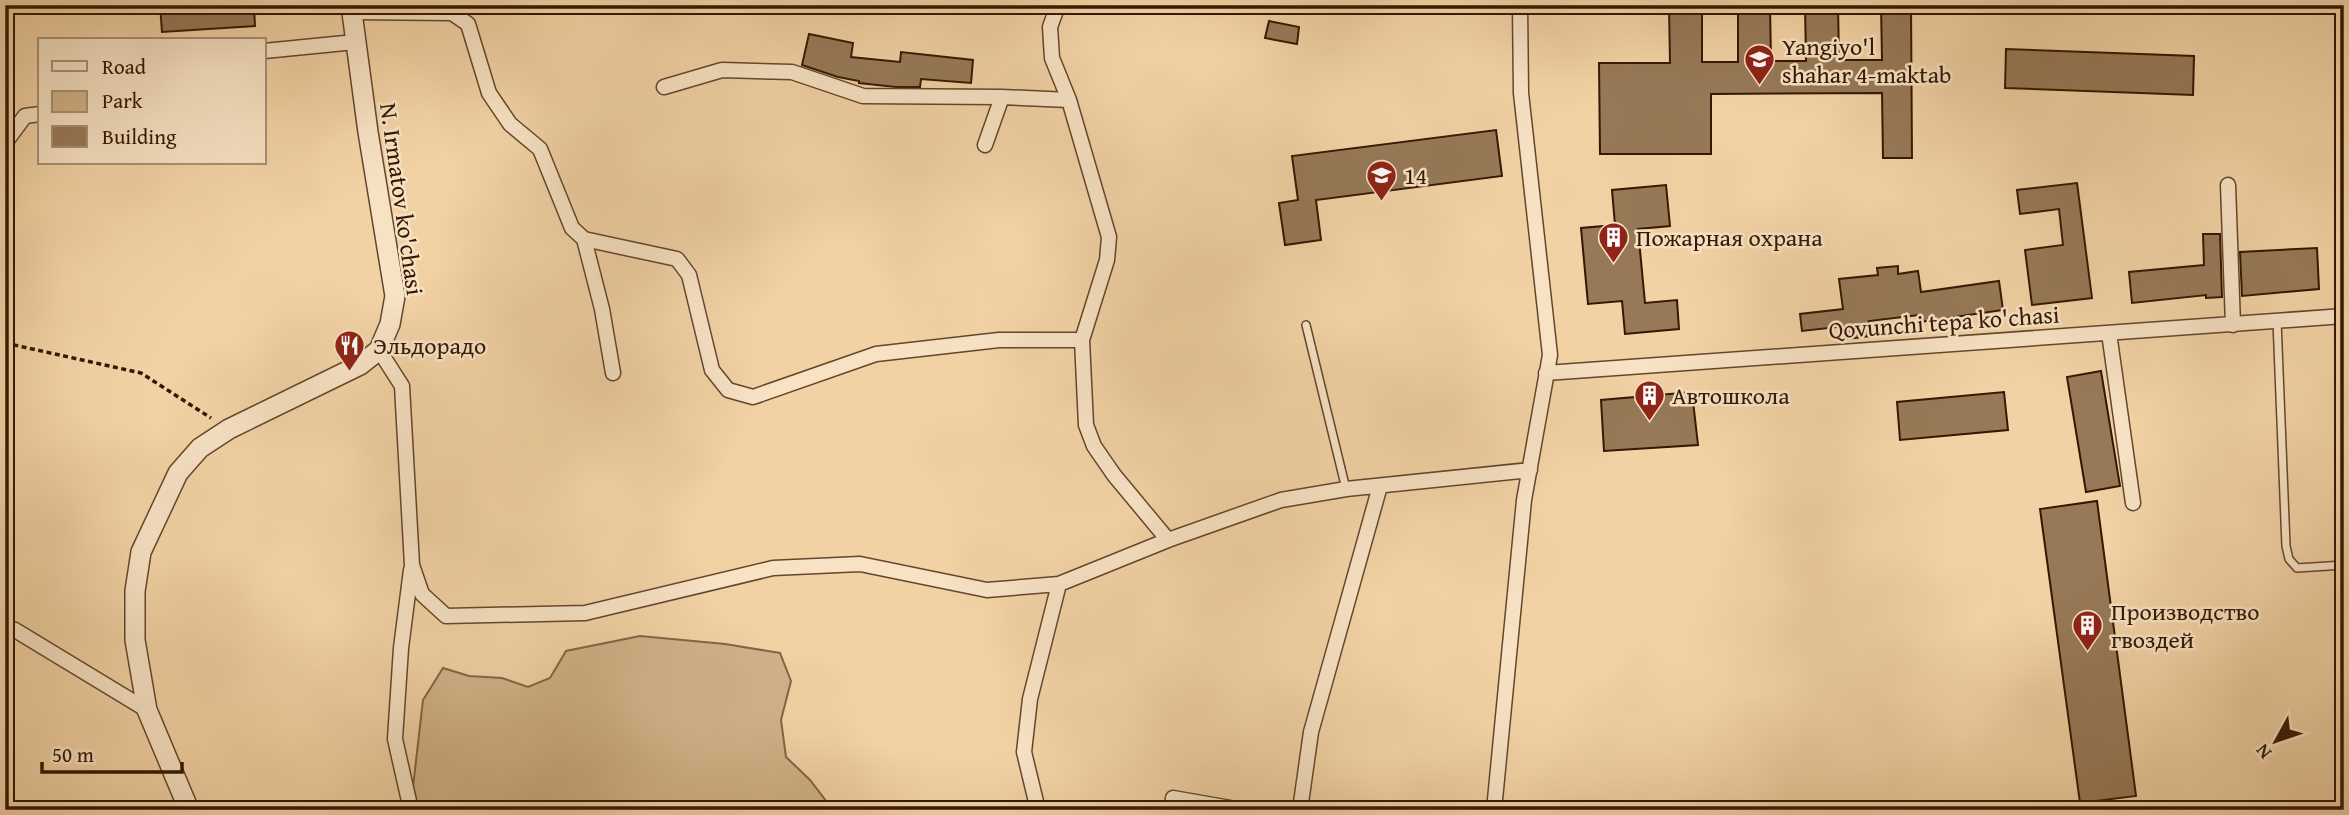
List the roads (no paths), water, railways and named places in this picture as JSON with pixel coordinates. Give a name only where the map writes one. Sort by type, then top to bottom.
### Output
[{"type":"street","points":[[1058,5],[1050,27],[1052,58],[1069,100],[1109,237],[1107,261],[1082,340],[1086,425],[1094,446],[1114,475],[1168,540]]},
{"type":"street","points":[[1494,810],[1524,500],[1550,355],[1521,93],[1520,5]]},
{"type":"street","points":[[351,8],[452,13],[468,24],[489,93],[510,124],[540,149],[572,228],[584,239],[677,259],[689,275],[712,370],[728,390],[753,397],[876,354],[999,340],[1082,340]]},
{"type":"street","name":"N. Irmatov ko'chasi","points":[[351,8],[395,296],[390,324],[379,350]]},
{"type":"street","points":[[266,51],[355,42]]},
{"type":"street","points":[[664,87],[722,70],[792,72],[863,96],[1002,96],[1069,100]]},
{"type":"street","points":[[985,145],[1002,96]]},
{"type":"street","points":[[5,143],[21,118],[38,114]]},
{"type":"street","points":[[2228,185],[2233,325]]},
{"type":"street","points":[[584,239],[602,309],[613,373]]},
{"type":"street","name":"Qovunchi tepa ko'chasi","points":[[1546,373],[2344,316]]},
{"type":"street","points":[[2109,333],[2133,503]]},
{"type":"street","points":[[189,810],[147,710],[135,640],[135,591],[141,552],[178,473],[200,447],[229,429],[360,365],[379,350],[402,386],[412,565],[401,648],[396,739],[411,810]]},
{"type":"street","points":[[412,565],[422,594],[446,616],[584,612],[773,568],[860,564],[987,590],[1059,584],[1168,540],[1282,500],[1346,489],[1530,470]]},
{"type":"street","points":[[1300,810],[1311,732],[1380,486]]},
{"type":"street","points":[[1038,810],[1024,752],[1030,699],[1059,584]]},
{"type":"street","points":[[5,627],[147,710]]},
{"type":"street","points":[[1172,810],[1173,798],[1242,810]]},
{"type":"lane","points":[[2277,321],[2286,546],[2289,559],[2297,568],[2344,565]]},
{"type":"lane","points":[[1306,325],[1346,489]]},
{"type":"place","name":"Yangiyo'l shahar 4-maktab","points":[[1759,87]]},
{"type":"place","name":"14","points":[[1381,202]]},
{"type":"place","name":"Пожарная охрана","points":[[1613,264]]},
{"type":"place","name":"Эльдорадо","points":[[350,372]]},
{"type":"place","name":"Автошкола","points":[[1649,422]]},
{"type":"place","name":"Производство гвоздей","points":[[2088,652]]}]
